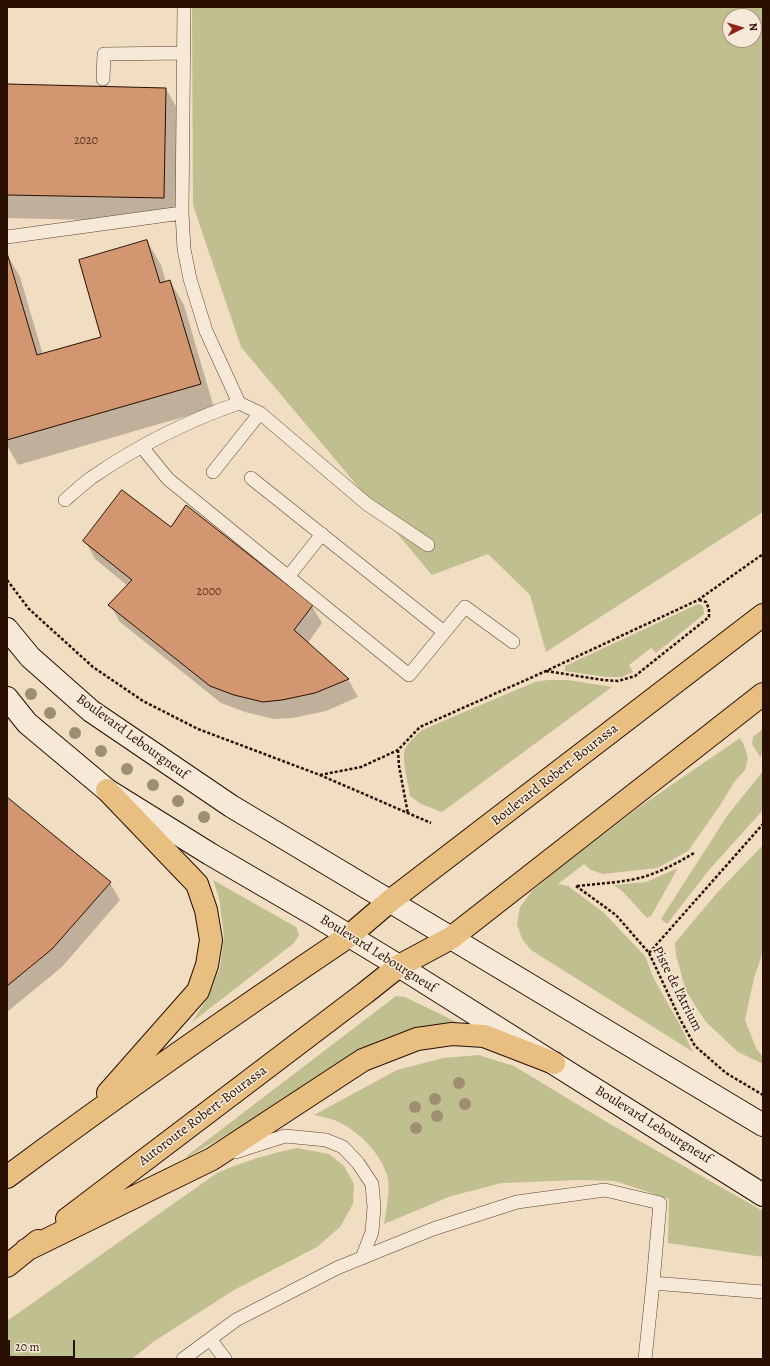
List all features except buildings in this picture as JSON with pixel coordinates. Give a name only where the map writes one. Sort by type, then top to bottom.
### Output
[{"type":"highway","name":"Boulevard Robert-Bourassa","points":[[349,936],[390,902],[763,615]]},
{"type":"highway","points":[[399,966],[451,938],[763,694]]},
{"type":"highway","points":[[83,1121],[198,991],[207,965],[211,940],[206,910],[197,884],[108,790]]},
{"type":"highway","points":[[7,1177],[83,1121],[244,1007],[349,936]]},
{"type":"highway","name":"Autoroute Robert-Bourassa","points":[[7,1266],[399,966]]},
{"type":"highway","points":[[26,1250],[212,1159],[363,1060],[417,1038],[452,1034],[484,1036],[554,1063]]},
{"type":"main road","name":"Boulevard Lebourgneuf","points":[[7,629],[30,657],[91,711],[231,806],[763,1125]]},
{"type":"main road","name":"Boulevard Lebourgneuf","points":[[7,698],[26,722],[108,790],[210,854],[399,966],[763,1194]]},
{"type":"lane","points":[[184,7],[182,212],[184,249],[190,279],[206,330],[239,403],[260,413],[367,504],[428,545]]},
{"type":"lane","points":[[103,79],[104,54],[184,53]]},
{"type":"lane","points":[[7,237],[182,212]]},
{"type":"lane","points":[[65,500],[90,479],[142,447],[208,414],[239,403]]},
{"type":"lane","points":[[213,472],[260,413]]},
{"type":"lane","points":[[142,447],[168,479],[409,675],[465,607],[513,642]]},
{"type":"lane","points":[[251,478],[444,632]]},
{"type":"lane","points":[[288,577],[322,534]]},
{"type":"lane","points":[[212,1159],[285,1136],[326,1140],[343,1147],[358,1163],[372,1184],[374,1207],[372,1232],[362,1258]]},
{"type":"lane","points":[[183,1359],[236,1320],[337,1268],[433,1229],[517,1202],[605,1190],[660,1204],[645,1359]]},
{"type":"lane","points":[[653,1283],[763,1292]]},
{"type":"lane","points":[[210,1339],[225,1359]]},
{"type":"path","points":[[320,775],[361,767],[398,750],[420,727],[546,671],[698,600],[763,554]]},
{"type":"path","points":[[7,580],[29,609],[93,667],[143,701],[198,729],[320,775],[431,823]]},
{"type":"path","points":[[546,671],[618,681],[635,676],[709,618],[709,609],[706,602],[698,600]]},
{"type":"path","points":[[398,750],[408,814]]},
{"type":"path","points":[[650,953],[763,824]]},
{"type":"path","name":"Piste de l'Atrium","points":[[694,853],[676,864],[653,874],[630,880],[576,886],[616,915],[650,953],[681,1021],[695,1046],[726,1074],[763,1095]]},
{"type":"shaded area","points":[[192,7],[763,7],[763,512],[546,652],[530,595],[488,554],[432,575],[241,347],[193,205]]},
{"type":"shaded area","points":[[698,604],[703,606],[704,614],[656,653],[651,648],[629,665],[633,672],[622,677],[606,677],[565,671],[565,666]]},
{"type":"shaded area","points":[[548,680],[568,680],[612,687],[442,812],[421,804],[410,796],[404,753],[409,743],[422,730],[535,682]]},
{"type":"shaded area","points":[[763,729],[763,753],[760,757],[752,744],[753,737]]},
{"type":"shaded area","points":[[740,738],[748,758],[745,770],[735,781],[719,807],[688,851],[657,868],[603,874],[591,870],[584,864],[558,884],[568,886],[603,912],[645,956],[654,979],[680,1025],[693,1052],[531,950],[522,939],[517,924],[520,907],[532,891],[557,870],[638,808]]},
{"type":"shaded area","points":[[763,771],[763,810],[709,870],[667,924],[661,919],[727,816]]},
{"type":"shaded area","points":[[763,845],[763,952],[754,978],[745,1020],[756,1048],[763,1057],[763,1064],[738,1052],[706,1022],[686,991],[676,955],[675,943],[717,893]]},
{"type":"shaded area","points":[[678,868],[651,916],[647,918],[624,893],[614,885],[646,882]]},
{"type":"shaded area","points":[[213,880],[296,927],[299,935],[294,943],[192,1022],[209,996],[220,967],[224,936],[219,898]]},
{"type":"shaded area","points":[[396,996],[405,997],[479,1033],[450,1032],[287,1100],[186,1158],[188,1155]]},
{"type":"shaded area","points":[[479,1055],[514,1066],[610,1124],[763,1211],[763,1257],[668,1243],[669,1199],[615,1181],[579,1180],[502,1183],[451,1196],[384,1224],[388,1200],[388,1181],[380,1159],[362,1138],[348,1127],[335,1120],[314,1115],[397,1070],[443,1058]]},
{"type":"shaded area","points":[[297,1148],[329,1154],[344,1166],[354,1184],[353,1204],[340,1227],[317,1247],[234,1290],[153,1342],[132,1359],[7,1359],[7,1321],[217,1173],[257,1158]]}]
